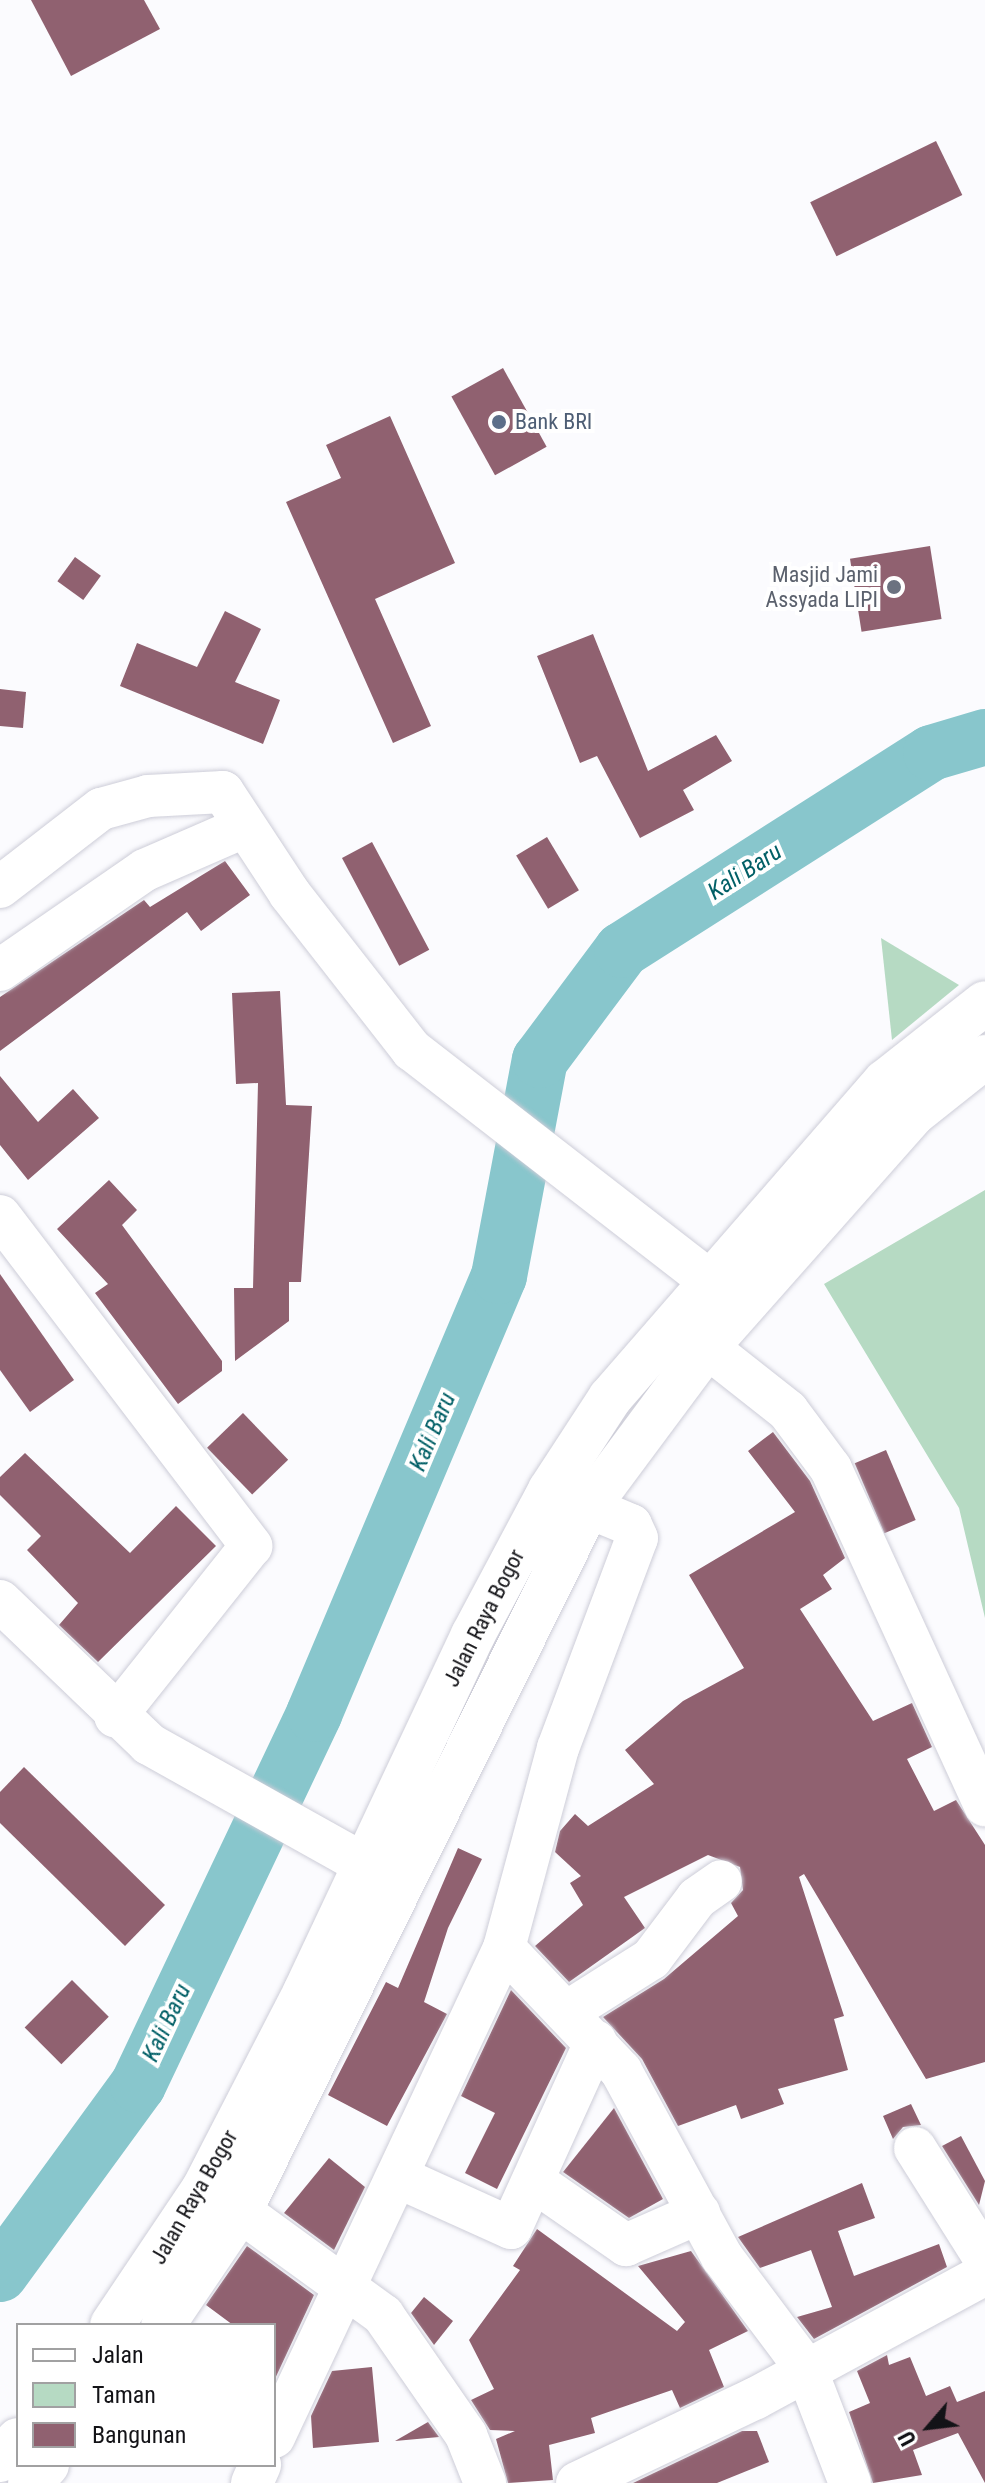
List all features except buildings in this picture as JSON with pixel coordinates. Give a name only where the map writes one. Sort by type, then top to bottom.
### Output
[{"type":"highway","name":"Jalan Raya Bogor","points":[[164,2323],[240,2211],[381,1874],[550,1490],[610,1398],[707,1279],[885,1082],[985,1003]]},
{"type":"highway","name":"Jalan Raya Bogor","points":[[113,2323],[204,2188],[588,1507],[707,1347],[913,1114],[985,1057]]},
{"type":"highway","points":[[0,2460],[16,2442]]},
{"type":"highway","points":[[30,2483],[45,2467]]},
{"type":"street","points":[[0,887],[119,803],[223,792],[244,827],[412,1050],[453,1089],[563,1165],[707,1279]]},
{"type":"street","points":[[0,970],[145,870],[244,827]]},
{"type":"street","points":[[0,1216],[251,1546],[115,1717]]},
{"type":"street","points":[[707,1347],[788,1411],[831,1469],[985,1805]]},
{"type":"street","points":[[276,2433],[504,1948],[558,1748],[637,1538],[631,1525],[588,1507]]},
{"type":"street","points":[[0,1601],[115,1717],[200,1774],[381,1874]]},
{"type":"street","points":[[398,2177],[505,2229],[535,2182],[583,2026],[651,1959],[697,1898],[721,1881]]},
{"type":"street","points":[[504,1948],[583,2026],[621,2071],[722,2257],[806,2369],[850,2483]]},
{"type":"street","points":[[915,2148],[985,2259]]},
{"type":"street","points":[[535,2182],[626,2245],[699,2213]]},
{"type":"street","points":[[240,2211],[345,2291],[383,2315],[424,2368],[466,2435],[485,2483]]},
{"type":"street","points":[[591,2482],[666,2435],[806,2369],[985,2274]]},
{"type":"green space","points":[[881,938],[959,985],[892,1040]]},
{"type":"green space","points":[[985,1190],[985,1618],[959,1508],[824,1284]]},
{"type":"waterway","name":"Kali Baru","points":[[0,2274],[138,2085],[314,1714],[499,1276],[540,1060],[622,950],[931,753],[985,737]]},
{"type":"place","name":"Bank BRI","points":[[499,422]]},
{"type":"place","name":"Masjid Jami Assyada LIPI","points":[[894,587]]}]
